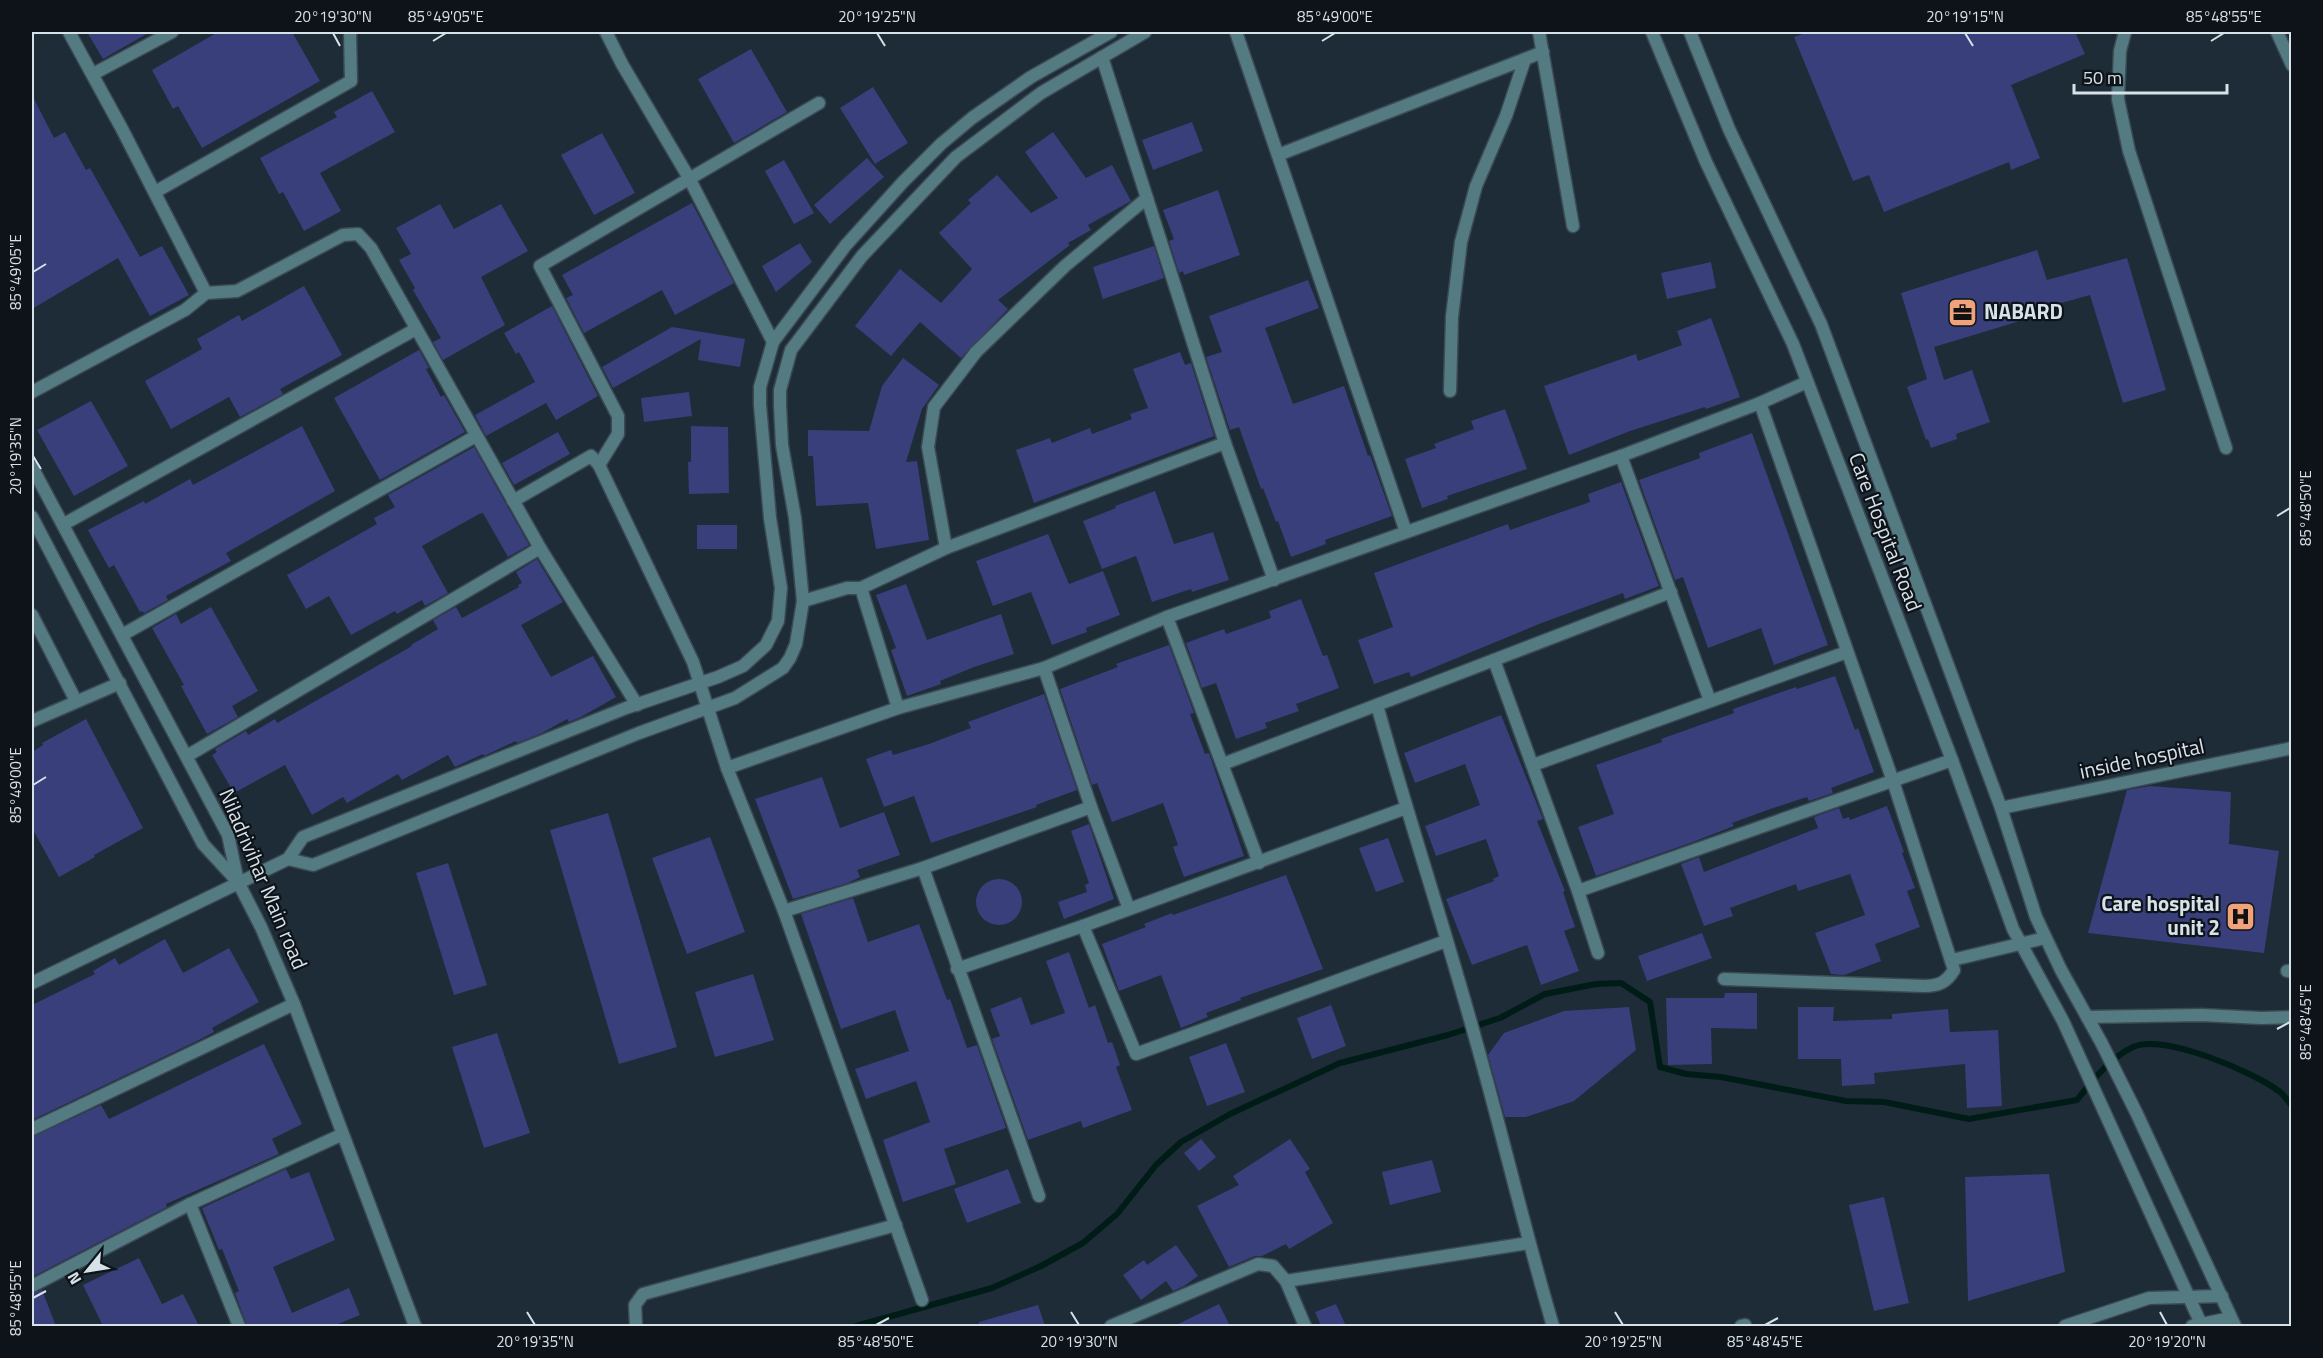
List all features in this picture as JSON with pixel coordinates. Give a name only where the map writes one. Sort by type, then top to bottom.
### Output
[{"type":"street","points":[[69,32],[206,293]]},
{"type":"street","points":[[93,74],[172,32]]},
{"type":"street","points":[[155,192],[351,81],[350,32]]},
{"type":"street","points":[[606,32],[622,64],[689,178],[773,342]]},
{"type":"street","points":[[32,983],[288,859],[303,837],[637,705],[743,666],[766,645],[778,621],[781,588],[768,497],[760,405],[762,379],[773,342],[846,245],[941,144],[972,118],[1031,77],[1111,32]]},
{"type":"street","points":[[288,859],[313,865],[639,733],[735,698],[783,668],[796,644],[803,601],[795,518],[782,445],[780,405],[780,390],[791,350],[862,256],[956,157],[1041,93],[1145,32]]},
{"type":"street","points":[[1236,32],[1406,532]]},
{"type":"street","points":[[1539,32],[1573,226]]},
{"type":"street","name":"Care Hospital Road","points":[[1652,32],[1706,162],[1792,344],[1952,760],[2009,919],[2020,944],[2063,1021],[2189,1296],[2198,1326]]},
{"type":"street","name":"Care Hospital Road","points":[[1690,32],[1729,129],[1821,324],[2001,808],[2036,917],[2061,970],[2137,1114],[2233,1322]]},
{"type":"street","points":[[2125,32],[2121,51],[2118,99],[2129,151],[2226,448]]},
{"type":"street","points":[[2277,32],[2292,65]]},
{"type":"street","points":[[1278,155],[1543,52]]},
{"type":"street","points":[[1102,57],[1225,443],[1274,580]]},
{"type":"street","points":[[1450,391],[1452,316],[1461,242],[1476,186],[1506,116],[1525,59]]},
{"type":"street","points":[[1031,77],[1041,93]]},
{"type":"street","points":[[599,465],[618,434],[618,416],[540,266],[819,103]]},
{"type":"street","points":[[946,548],[928,447],[934,408],[976,352],[1065,266],[1147,198]]},
{"type":"street","points":[[32,392],[185,310],[206,293],[237,291],[343,235],[358,234],[371,248],[540,548],[637,705]]},
{"type":"street","points":[[64,524],[416,328]]},
{"type":"street","points":[[727,768],[898,708],[1044,668],[1167,617],[1621,456],[1760,403],[1807,382]]},
{"type":"street","points":[[1724,979],[1937,986],[1947,980],[1954,970],[1893,781],[1760,403]]},
{"type":"street","points":[[122,635],[476,436]]},
{"type":"street","points":[[803,601],[847,588],[861,588],[946,548],[1225,443]]},
{"type":"street","points":[[513,501],[591,456],[599,465],[693,662],[727,768],[784,911],[922,1300]]},
{"type":"street","points":[[1621,456],[1710,701]]},
{"type":"street","name":"Niladrivihar Main road","points":[[32,467],[228,835],[238,882],[261,927],[294,1004],[341,1135],[415,1326]]},
{"type":"street","points":[[32,517],[203,844],[238,882]]},
{"type":"street","points":[[187,756],[540,548]]},
{"type":"street","points":[[861,588],[898,708]]},
{"type":"street","points":[[1223,764],[1671,592]]},
{"type":"street","points":[[32,615],[76,701]]},
{"type":"street","points":[[1167,617],[1259,863]]},
{"type":"street","points":[[1533,765],[1847,652]]},
{"type":"street","points":[[1494,660],[1578,891],[1598,953]]},
{"type":"street","points":[[1044,668],[1091,807],[1129,909]]},
{"type":"street","points":[[32,721],[120,683]]},
{"type":"street","points":[[1377,705],[1476,1041],[1528,1243],[1553,1326]]},
{"type":"street","name":"inside hospital","points":[[2001,808],[2292,748]]},
{"type":"street","points":[[1578,891],[1952,760]]},
{"type":"street","points":[[784,911],[923,868],[1091,807]]},
{"type":"street","points":[[957,969],[1259,863],[1406,808]]},
{"type":"street","points":[[923,868],[1039,1196]]},
{"type":"street","points":[[1083,926],[1136,1054],[1446,941]]},
{"type":"street","points":[[1952,960],[2046,938]]},
{"type":"street","points":[[32,1129],[294,1004]]},
{"type":"street","points":[[2087,1017],[2202,1015],[2292,1017]]},
{"type":"street","points":[[32,1286],[190,1204],[341,1135]]},
{"type":"street","points":[[190,1204],[239,1326]]},
{"type":"street","points":[[636,1326],[635,1305],[643,1294],[896,1225]]},
{"type":"street","points":[[1286,1281],[1528,1243]]},
{"type":"street","points":[[1111,1326],[1258,1264],[1273,1266],[1286,1281],[1305,1326]]},
{"type":"street","points":[[2065,1326],[2149,1298],[2222,1296]]},
{"type":"street","points":[[2198,1326],[2233,1322]]},
{"type":"building","points":[[87,32],[150,32],[103,59]]},
{"type":"building","points":[[218,32],[292,32],[320,81],[202,148],[178,106],[173,109],[152,70]]},
{"type":"building","points":[[1808,32],[2075,32],[2085,54],[2011,85],[2040,158],[2011,170],[2009,162],[1884,212],[1869,175],[1853,181],[1794,37]]},
{"type":"building","points":[[751,49],[787,112],[734,143],[698,79]]},
{"type":"building","points":[[873,87],[908,143],[875,164],[840,108]]},
{"type":"building","points":[[372,91],[395,132],[320,173],[341,211],[304,231],[283,192],[279,194],[260,158],[337,117],[334,112]]},
{"type":"building","points":[[32,95],[54,138],[65,132],[86,170],[90,168],[140,257],[162,246],[189,295],[150,316],[118,258],[32,309]]},
{"type":"building","points":[[1192,122],[1203,151],[1153,170],[1142,140]]},
{"type":"building","points":[[1053,132],[1086,178],[1112,165],[1131,201],[1088,225],[1091,230],[1068,243],[1070,245],[998,300],[1008,309],[961,358],[920,322],[891,356],[855,326],[900,269],[941,303],[972,269],[939,233],[971,203],[968,200],[997,175],[1031,213],[1058,198],[1025,152]]},
{"type":"building","points":[[602,133],[635,193],[594,215],[561,155]]},
{"type":"building","points":[[867,158],[884,177],[830,224],[814,205]]},
{"type":"building","points":[[784,160],[814,213],[794,224],[765,171]]},
{"type":"building","points":[[1218,190],[1240,255],[1184,275],[1183,271],[1179,273],[1169,241],[1174,239],[1163,210]]},
{"type":"building","points":[[692,203],[734,283],[675,315],[662,290],[584,333],[566,298],[573,295],[562,275]]},
{"type":"building","points":[[440,204],[454,229],[501,204],[528,251],[481,277],[505,325],[443,360],[433,342],[441,338],[413,290],[415,288],[399,260],[411,254],[396,228]]},
{"type":"building","points":[[800,243],[812,262],[776,292],[762,266]]},
{"type":"building","points":[[1154,246],[1164,278],[1103,299],[1093,267]]},
{"type":"building","points":[[2037,250],[2047,280],[2127,258],[2166,390],[2123,403],[2090,295],[2054,305],[2056,310],[1934,347],[1944,380],[1972,370],[1990,422],[1956,434],[1957,439],[1931,448],[1907,387],[1927,379],[1901,293]]},
{"type":"building","points":[[1711,262],[1716,288],[1667,299],[1661,273]]},
{"type":"building","points":[[1308,280],[1319,308],[1265,328],[1293,404],[1344,386],[1392,516],[1325,540],[1326,544],[1291,557],[1278,521],[1276,522],[1263,488],[1261,489],[1239,427],[1230,430],[1206,357],[1222,352],[1209,316]]},
{"type":"building","points":[[304,286],[342,355],[280,389],[283,394],[240,417],[229,397],[171,429],[145,381],[202,349],[197,339],[239,315],[242,321]]},
{"type":"building","points":[[552,306],[598,396],[556,420],[546,403],[486,436],[475,415],[535,382],[519,352],[516,354],[504,333]]},
{"type":"building","points":[[1711,318],[1740,397],[1630,431],[1569,455],[1544,386],[1636,354],[1638,361],[1682,345],[1677,331]]},
{"type":"building","points":[[672,327],[745,339],[740,367],[698,360],[701,339],[613,388],[602,367]]},
{"type":"building","points":[[419,350],[441,397],[444,395],[465,432],[380,480],[334,398]]},
{"type":"building","points":[[1180,352],[1185,365],[1191,363],[1214,436],[1034,503],[1016,450],[1050,438],[1052,443],[1090,428],[1092,434],[1132,419],[1130,414],[1148,408],[1133,369]]},
{"type":"building","points":[[903,358],[939,385],[922,409],[906,462],[917,461],[929,540],[876,549],[868,503],[816,506],[813,456],[808,456],[808,430],[869,431],[882,386]]},
{"type":"building","points":[[689,392],[692,416],[644,422],[641,398]]},
{"type":"building","points":[[91,401],[128,466],[74,496],[37,430]]},
{"type":"building","points":[[1505,409],[1527,469],[1447,496],[1448,499],[1422,508],[1405,459],[1436,448],[1434,444],[1474,429],[1471,421]]},
{"type":"building","points":[[302,426],[335,491],[226,553],[231,561],[166,596],[168,600],[144,613],[140,612],[114,565],[109,568],[88,530],[144,501],[145,504],[190,479],[193,485]]},
{"type":"building","points":[[691,426],[728,427],[729,493],[689,494],[688,462],[691,462]]},
{"type":"building","points":[[558,432],[570,454],[514,485],[502,463]]},
{"type":"building","points":[[1752,433],[1828,645],[1774,665],[1761,628],[1708,648],[1683,577],[1675,580],[1639,480],[1700,458],[1699,453]]},
{"type":"building","points":[[474,447],[529,545],[508,557],[483,513],[479,514],[422,546],[448,593],[425,606],[422,600],[397,614],[395,611],[351,635],[329,596],[306,609],[287,575],[377,524],[374,518],[395,507],[388,495]]},
{"type":"building","points":[[1621,482],[1659,586],[1625,599],[1623,593],[1539,624],[1411,677],[1409,672],[1374,684],[1358,640],[1393,627],[1374,573],[1508,524],[1510,530],[1590,502],[1588,494]]},
{"type":"building","points":[[1155,491],[1174,544],[1213,532],[1229,580],[1152,602],[1136,556],[1102,569],[1083,521]]},
{"type":"building","points":[[697,525],[737,525],[737,549],[697,549]]},
{"type":"building","points":[[1048,534],[1069,584],[1103,571],[1120,615],[1086,628],[1087,632],[1052,645],[1031,592],[993,606],[976,561]]},
{"type":"building","points":[[537,559],[563,602],[521,625],[551,677],[593,656],[616,697],[581,717],[569,722],[567,719],[542,733],[517,743],[516,741],[484,756],[483,754],[455,767],[448,755],[402,780],[398,774],[347,803],[343,797],[312,815],[285,765],[234,793],[212,755],[217,752],[215,749],[246,731],[248,735],[275,719],[277,723],[412,646],[438,629],[433,620],[456,607],[462,618],[519,587],[518,585],[522,583],[516,572]]},
{"type":"building","points":[[906,584],[927,640],[1001,614],[1014,654],[974,667],[940,681],[941,684],[907,696],[891,650],[896,648],[876,595]]},
{"type":"building","points":[[1301,599],[1323,656],[1327,655],[1339,688],[1296,704],[1299,711],[1265,723],[1267,728],[1236,739],[1216,683],[1202,688],[1186,643],[1224,629],[1226,634],[1271,618],[1269,611]]},
{"type":"building","points":[[211,607],[258,691],[232,706],[238,717],[207,734],[181,686],[184,685],[152,628],[176,614],[181,624]]},
{"type":"building","points":[[1169,645],[1194,713],[1190,714],[1205,754],[1209,753],[1244,856],[1184,877],[1173,847],[1178,845],[1163,803],[1112,822],[1097,783],[1092,785],[1060,689],[1118,667],[1116,664]]},
{"type":"building","points":[[1835,676],[1874,772],[1831,788],[1833,793],[1809,801],[1807,797],[1773,808],[1732,823],[1734,826],[1693,842],[1596,876],[1578,827],[1614,814],[1596,765],[1734,713],[1733,709]]},
{"type":"building","points":[[1044,694],[1077,790],[1036,805],[1037,807],[931,843],[914,796],[884,807],[866,759],[891,750],[893,755],[929,744],[971,728],[968,722]]},
{"type":"building","points":[[1501,715],[1543,819],[1537,821],[1565,891],[1563,892],[1575,927],[1564,931],[1579,971],[1541,985],[1527,945],[1472,965],[1446,899],[1494,881],[1493,879],[1499,876],[1486,839],[1436,856],[1425,826],[1480,805],[1465,764],[1415,783],[1404,753]]},
{"type":"building","points":[[86,719],[143,828],[59,877],[32,828],[32,752],[43,745],[42,743]]},
{"type":"building","points":[[822,777],[840,828],[884,812],[900,855],[857,870],[860,877],[848,883],[793,899],[755,799]]},
{"type":"building","points":[[2150,786],[2231,792],[2229,844],[2279,851],[2264,953],[2088,933],[2127,790]]},
{"type":"building","points":[[1887,806],[1915,888],[1907,891],[1920,927],[1875,944],[1881,961],[1844,975],[1831,974],[1815,933],[1865,915],[1850,874],[1798,891],[1796,884],[1730,908],[1733,916],[1704,926],[1681,864],[1699,857],[1704,872],[1818,828],[1814,817],[1839,808],[1843,819],[1849,817],[1850,820]]},
{"type":"building","points":[[608,813],[677,1047],[619,1064],[550,830]]},
{"type":"building","points":[[1089,824],[1114,899],[1064,919],[1058,902],[1087,892],[1085,885],[1089,883],[1071,831]]},
{"type":"building","points":[[710,837],[745,932],[687,954],[652,858]]},
{"type":"building","points":[[1388,838],[1404,882],[1376,892],[1359,848]]},
{"type":"building","points":[[448,863],[487,985],[454,995],[416,873]]},
{"type":"building","points":[[1286,875],[1323,969],[1240,998],[1241,1000],[1206,1013],[1208,1017],[1181,1028],[1161,975],[1119,991],[1102,944],[1146,927],[1144,924],[1172,913],[1173,915]]},
{"type":"building","points":[[999,879],[1015,886],[1022,902],[1015,918],[999,925],[983,918],[976,902],[983,886]]},
{"type":"building","points":[[853,898],[868,942],[919,924],[947,1000],[950,999],[967,1048],[977,1045],[1006,1128],[944,1149],[956,1184],[903,1202],[883,1140],[930,1122],[916,1081],[866,1099],[855,1069],[909,1051],[895,1010],[841,1029],[801,914]]},
{"type":"building","points":[[1702,933],[1712,958],[1647,981],[1638,956]]},
{"type":"building","points":[[165,939],[183,973],[229,948],[259,1002],[212,1028],[214,1032],[197,1041],[32,1120],[32,1005],[95,974],[93,971],[115,958],[119,965]]},
{"type":"building","points":[[1069,952],[1089,1008],[1095,1005],[1108,1043],[1112,1042],[1120,1065],[1116,1067],[1132,1110],[1083,1128],[1081,1121],[1028,1140],[992,1039],[1000,1036],[990,1009],[1021,997],[1031,1025],[1065,1013],[1046,961]]},
{"type":"building","points":[[753,974],[774,1040],[715,1057],[695,992]]},
{"type":"building","points":[[1725,993],[1757,993],[1757,1029],[1711,1028],[1712,1064],[1668,1065],[1666,998],[1724,998]]},
{"type":"building","points":[[1331,1005],[1346,1046],[1312,1059],[1297,1018]]},
{"type":"building","points":[[1629,1007],[1636,1050],[1574,1101],[1526,1117],[1505,1117],[1488,1055],[1504,1033],[1564,1011]]},
{"type":"building","points":[[1798,1007],[1834,1007],[1833,1021],[1892,1019],[1892,1014],[1948,1009],[1950,1032],[1998,1030],[2002,1106],[1967,1108],[1965,1064],[1874,1073],[1875,1084],[1842,1086],[1841,1059],[1798,1059]]},
{"type":"building","points":[[497,1033],[530,1133],[484,1148],[452,1047]]},
{"type":"building","points":[[1226,1043],[1245,1092],[1207,1106],[1189,1057]]},
{"type":"building","points":[[264,1044],[302,1124],[272,1139],[279,1154],[166,1204],[167,1207],[32,1277],[32,1137],[101,1105],[109,1119]]},
{"type":"building","points":[[1201,1139],[1216,1157],[1199,1171],[1184,1153]]},
{"type":"building","points":[[1290,1139],[1310,1169],[1305,1172],[1333,1223],[1289,1249],[1286,1244],[1262,1256],[1255,1256],[1229,1267],[1197,1206],[1239,1185],[1233,1176]]},
{"type":"building","points":[[1432,1160],[1441,1192],[1390,1205],[1382,1172]]},
{"type":"building","points":[[286,1169],[291,1179],[309,1172],[335,1240],[273,1267],[292,1313],[349,1288],[360,1315],[333,1326],[247,1326],[235,1293],[239,1291],[202,1208]]},
{"type":"building","points":[[1008,1169],[1021,1203],[967,1223],[954,1189]]},
{"type":"building","points":[[2049,1174],[2065,1272],[1968,1301],[1965,1177]]},
{"type":"building","points":[[1884,1197],[1909,1303],[1874,1311],[1849,1205]]},
{"type":"building","points":[[1176,1245],[1198,1276],[1173,1291],[1166,1281],[1141,1300],[1123,1275],[1144,1260],[1147,1265]]},
{"type":"building","points":[[139,1258],[162,1304],[183,1294],[199,1326],[103,1326],[83,1285]]},
{"type":"building","points":[[42,1290],[56,1326],[32,1326],[32,1294]]},
{"type":"building","points":[[1219,1304],[1230,1326],[1174,1326]]},
{"type":"building","points":[[1336,1304],[1346,1326],[1321,1326],[1315,1312]]},
{"type":"building","points":[[1038,1305],[1045,1326],[979,1326],[979,1322]]},
{"type":"waterway","points":[[856,1326],[992,1288],[1041,1266],[1083,1243],[1117,1214],[1156,1165],[1181,1142],[1230,1114],[1340,1063],[1448,1035],[1500,1018],[1545,994],[1596,984],[1621,983],[1650,1002],[1660,1067],[1686,1074],[1721,1077],[1846,1101],[1884,1102],[1969,1119],[2077,1100],[2102,1070],[2117,1057],[2133,1047],[2147,1044],[2186,1050],[2230,1065],[2282,1093],[2292,1106]]},
{"type":"place","name":"NABARD","points":[[1963,312]]},
{"type":"place","name":"Care hospital unit 2","points":[[2241,916]]}]
